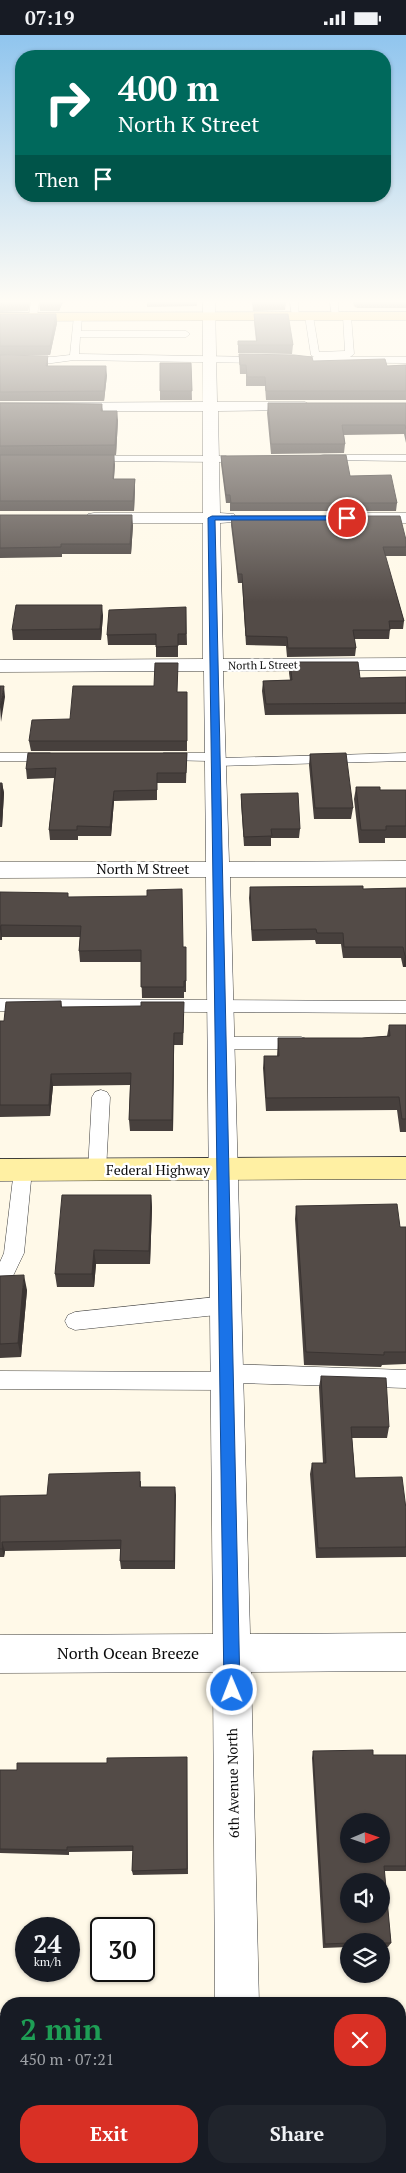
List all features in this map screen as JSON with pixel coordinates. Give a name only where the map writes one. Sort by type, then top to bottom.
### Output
[{"type":"main road","name":"Federal Highway","points":[[12,1170],[406,1168]]},
{"type":"street","name":"6th Avenue North","points":[[210,402],[228,1377],[237,1997]]},
{"type":"street","points":[[0,407],[318,406]]},
{"type":"street","points":[[79,518],[249,518]]},
{"type":"street","points":[[347,518],[406,518]]},
{"type":"street","name":"North L Street","points":[[0,666],[406,664]]},
{"type":"street","name":"North M Street","points":[[0,870],[406,869]]},
{"type":"street","name":"North Ocean Breeze","points":[[0,1654],[406,1652]]},
{"type":"lane","points":[[315,459],[406,458]]},
{"type":"lane","points":[[77,459],[239,459]]},
{"type":"lane","points":[[0,757],[59,757]]},
{"type":"lane","points":[[147,757],[216,759],[406,757]]},
{"type":"lane","points":[[0,1005],[406,1007]]},
{"type":"lane","points":[[222,1043],[322,1043]]},
{"type":"lane","points":[[97,1170],[101,1097]]},
{"type":"lane","points":[[0,1272],[6,1270],[14,1253],[12,1170]]},
{"type":"lane","points":[[75,1321],[226,1305]]},
{"type":"lane","points":[[0,1380],[228,1377],[406,1379]]},
{"type":"building","points":[[0,403],[102,404],[101,411],[117,411],[115,445],[0,446]]},
{"type":"building","points":[[268,403],[406,403],[406,429],[405,425],[342,425],[345,444],[271,444]]},
{"type":"building","points":[[0,455],[114,455],[113,479],[135,479],[133,501],[0,501]]},
{"type":"building","points":[[346,455],[350,476],[391,475],[397,503],[231,503],[230,495],[226,495],[221,456]]},
{"type":"building","points":[[0,515],[132,515],[130,544],[61,544],[61,547],[0,548]]},
{"type":"building","points":[[231,516],[400,516],[406,547],[383,547],[404,621],[389,621],[390,630],[353,630],[356,648],[288,648],[287,637],[246,636],[242,574],[238,574]]},
{"type":"building","points":[[16,605],[102,605],[100,629],[12,630]]},
{"type":"building","points":[[186,607],[186,634],[178,634],[178,646],[156,647],[156,634],[107,635],[109,610]]},
{"type":"building","points":[[290,662],[358,662],[360,678],[406,677],[406,703],[266,704],[263,681],[292,680]]},
{"type":"building","points":[[155,663],[178,663],[177,692],[187,692],[187,741],[29,741],[32,720],[70,719],[73,686],[154,686]]},
{"type":"building","points":[[0,686],[4,686],[0,707]]},
{"type":"building","points":[[28,753],[187,753],[186,773],[157,773],[157,790],[114,791],[110,827],[77,826],[77,830],[49,830],[56,768],[26,769]]},
{"type":"building","points":[[346,753],[353,808],[315,808],[310,754]]},
{"type":"building","points":[[0,783],[2,783],[0,816]]},
{"type":"building","points":[[356,787],[380,787],[380,790],[406,790],[406,826],[386,826],[386,830],[361,830]]},
{"type":"building","points":[[298,793],[300,829],[271,829],[272,836],[244,837],[241,794]]},
{"type":"building","points":[[363,886],[363,889],[406,888],[406,956],[403,947],[344,947],[343,933],[317,933],[316,929],[252,930],[250,887]]},
{"type":"building","points":[[182,889],[183,947],[186,947],[186,981],[184,981],[184,987],[141,987],[141,950],[79,951],[81,926],[1,925],[0,929],[0,892],[68,893],[68,897],[147,896],[147,890]]},
{"type":"building","points":[[61,1001],[61,1007],[141,1006],[141,1002],[184,1002],[183,1033],[174,1033],[172,1120],[129,1120],[131,1073],[51,1074],[49,1105],[0,1105],[0,1021],[4,1021],[6,1002]]},
{"type":"building","points":[[389,1025],[406,1025],[406,1119],[402,1119],[399,1097],[266,1098],[264,1056],[279,1056],[278,1038],[390,1036]]},
{"type":"building","points":[[62,1195],[151,1195],[149,1251],[94,1250],[92,1274],[55,1274]]},
{"type":"building","points":[[397,1204],[400,1227],[406,1227],[406,1352],[384,1352],[384,1355],[306,1352],[296,1206]]},
{"type":"building","points":[[24,1275],[18,1343],[0,1344],[0,1276]]},
{"type":"building","points":[[321,1376],[386,1378],[389,1427],[351,1427],[355,1478],[402,1477],[406,1509],[406,1547],[318,1548],[312,1463],[326,1463]]},
{"type":"building","points":[[140,1472],[140,1487],[175,1487],[174,1561],[120,1561],[121,1540],[2,1542],[2,1549],[0,1549],[0,1496],[47,1495],[49,1474]]},
{"type":"building","points":[[373,1750],[373,1755],[406,1755],[406,1866],[384,1866],[385,1873],[340,1873],[340,1923],[389,1923],[391,1943],[390,1933],[340,1933],[340,1943],[325,1944],[313,1751]]},
{"type":"building","points":[[187,1757],[187,1869],[132,1871],[133,1846],[67,1847],[67,1850],[0,1849],[0,1770],[17,1770],[17,1763],[107,1763],[107,1758]]},
{"type":"route","points":[[232,1690],[212,518],[347,518]]}]
